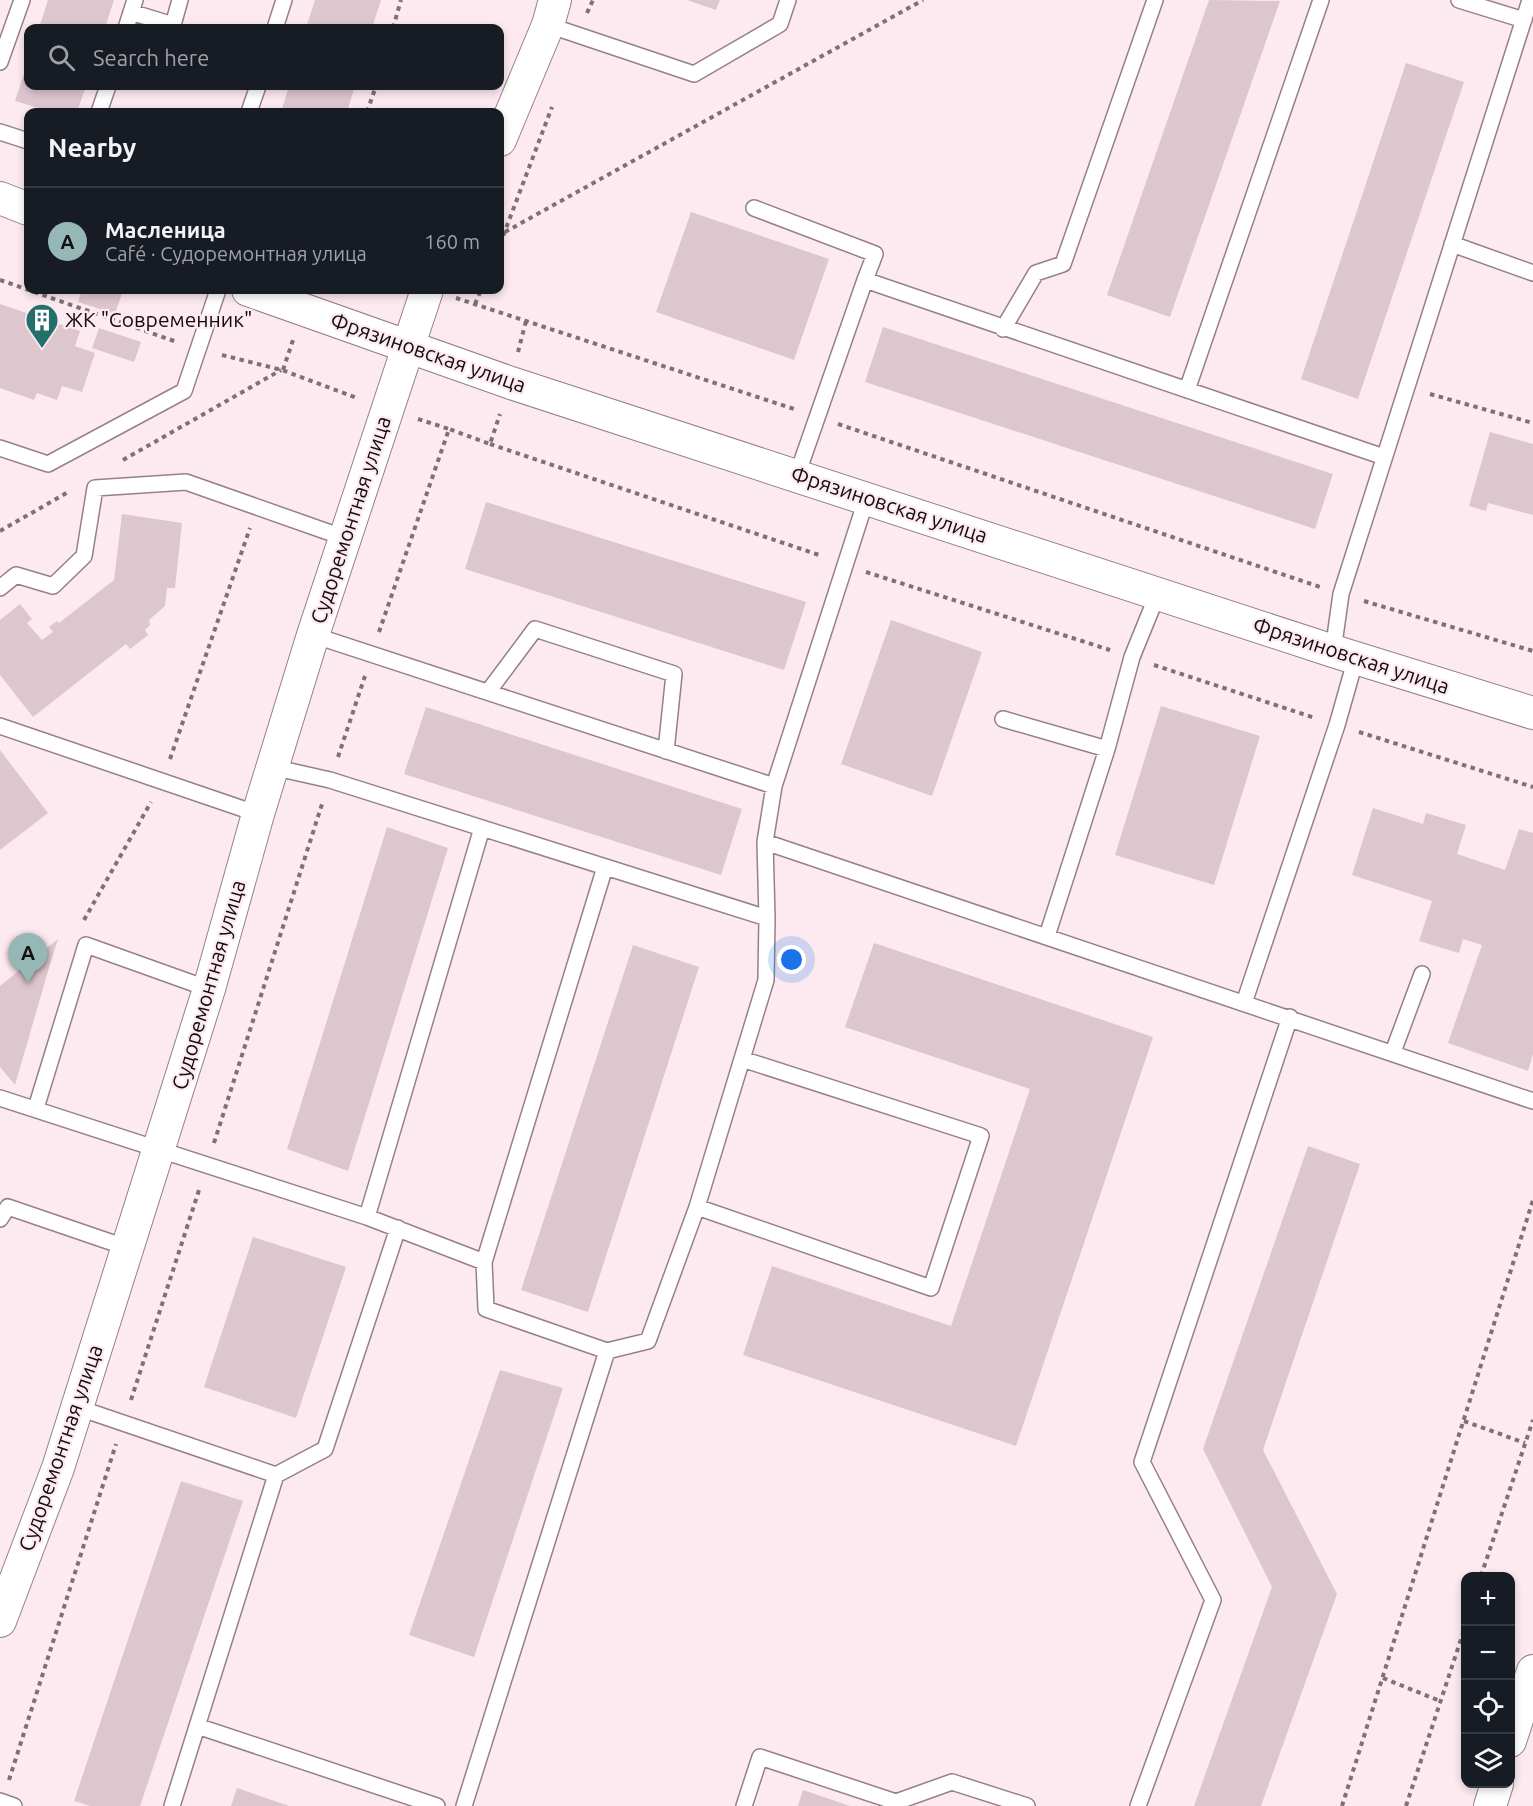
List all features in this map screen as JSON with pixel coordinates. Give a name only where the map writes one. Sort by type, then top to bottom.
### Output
[{"type":"street","points":[[504,130],[552,13]]},
{"type":"street","points":[[0,198],[24,207]]},
{"type":"street","name":"Фрязиновская улица","points":[[259,294],[511,383],[1533,713]]},
{"type":"street","name":"Судоремонтная улица","points":[[0,1621],[58,1468],[160,1151],[272,766],[408,346],[439,294]]},
{"type":"street","points":[[1512,1734],[1533,1671]]},
{"type":"street","points":[[1490,1806],[1496,1788]]},
{"type":"lane","points":[[0,62],[7,19],[22,0]]},
{"type":"lane","points":[[173,24],[180,0]]},
{"type":"lane","points":[[276,24],[284,0]]},
{"type":"lane","points":[[552,13],[579,37],[694,74],[780,24],[789,0]]},
{"type":"lane","points":[[1003,329],[1036,273],[1063,264],[1155,0]]},
{"type":"lane","points":[[1187,390],[1321,0]]},
{"type":"lane","points":[[1459,0],[1524,20]]},
{"type":"lane","points":[[1244,1003],[1336,725],[1345,654],[1341,594],[1530,0]]},
{"type":"lane","points":[[127,24],[133,6],[171,24]]},
{"type":"lane","points":[[100,108],[107,90]]},
{"type":"lane","points":[[250,108],[257,90]]},
{"type":"lane","points":[[0,132],[24,140]]},
{"type":"lane","points":[[754,208],[875,254],[797,475]]},
{"type":"lane","points":[[1452,244],[1533,273]]},
{"type":"lane","points":[[865,280],[1003,329],[1384,457]]},
{"type":"lane","points":[[0,448],[48,464],[184,391],[217,294]]},
{"type":"lane","points":[[0,588],[16,575],[53,586],[84,556],[95,488],[186,482],[345,538]]},
{"type":"lane","points":[[605,867],[484,1262],[486,1309],[607,1351],[648,1341],[697,1207],[766,980],[765,842],[774,786],[867,497]]},
{"type":"lane","points":[[1047,936],[1107,749],[1132,657],[1158,593]]},
{"type":"lane","points":[[488,692],[535,629],[674,674],[666,751]]},
{"type":"lane","points":[[313,636],[774,786]]},
{"type":"lane","points":[[1003,719],[1107,749]]},
{"type":"lane","points":[[0,726],[258,814]]},
{"type":"lane","points":[[272,766],[330,780],[767,918]]},
{"type":"lane","points":[[367,1217],[482,828]]},
{"type":"lane","points":[[765,842],[1394,1052],[1533,1101]]},
{"type":"lane","points":[[36,1108],[86,945],[209,989]]},
{"type":"lane","points":[[1394,1052],[1422,974]]},
{"type":"lane","points":[[1138,1806],[1213,1600],[1142,1462],[1290,1017]]},
{"type":"lane","points":[[697,1207],[932,1288],[981,1136],[742,1059]]},
{"type":"lane","points":[[0,1098],[367,1217],[484,1262]]},
{"type":"lane","points":[[0,1219],[8,1207],[128,1248]]},
{"type":"lane","points":[[172,1806],[276,1475],[324,1449],[398,1228]]},
{"type":"lane","points":[[464,1806],[607,1351]]},
{"type":"lane","points":[[76,1407],[276,1475]]},
{"type":"lane","points":[[197,1726],[437,1806]]},
{"type":"lane","points":[[744,1806],[760,1757],[895,1804],[952,1782],[1027,1806]]},
{"type":"path","points":[[394,24],[401,0]]},
{"type":"path","points":[[579,37],[592,0]]},
{"type":"path","points":[[505,232],[922,0]]},
{"type":"path","points":[[369,108],[375,90]]},
{"type":"path","points":[[505,232],[554,102]]},
{"type":"path","points":[[443,294],[817,417],[1341,594],[1533,651]]},
{"type":"path","points":[[475,304],[479,294]]},
{"type":"path","points":[[490,444],[511,383],[526,321]]},
{"type":"path","points":[[121,462],[282,370]]},
{"type":"path","points":[[1406,387],[1533,423]]},
{"type":"path","points":[[5,1803],[123,1423],[330,780],[449,429],[902,585],[1533,787]]},
{"type":"path","points":[[0,531],[70,490]]},
{"type":"path","points":[[79,930],[163,781],[257,508]]},
{"type":"path","points":[[1342,1806],[1533,1203]]},
{"type":"path","points":[[1482,1572],[1533,1420]]},
{"type":"path","points":[[1464,1421],[1525,1443]]},
{"type":"path","points":[[1406,1806],[1465,1626]]},
{"type":"path","points":[[1383,1678],[1440,1701]]},
{"type":"building","points":[[48,0],[114,0],[106,24],[40,24]]},
{"type":"building","points":[[315,0],[381,0],[373,24],[307,24]]},
{"type":"building","points":[[687,0],[720,0],[716,10]]},
{"type":"building","points":[[1209,0],[1280,1],[1170,317],[1107,295]]},
{"type":"building","points":[[1406,63],[1464,82],[1358,399],[1301,379]]},
{"type":"building","points":[[24,73],[24,90],[85,90],[78,108],[38,108],[15,101]]},
{"type":"building","points":[[288,90],[354,90],[348,108],[282,108]]},
{"type":"building","points":[[691,212],[829,259],[794,360],[656,312]]},
{"type":"building","points":[[81,294],[122,294],[115,314],[78,302]]},
{"type":"building","name":"ЖК \"Современник\"","points":[[0,304],[80,331],[75,346],[95,353],[82,392],[62,386],[57,400],[37,393],[34,400],[0,388]]},
{"type":"building","points":[[883,327],[1333,474],[1315,529],[865,382]]},
{"type":"building","points":[[99,328],[141,342],[134,362],[92,348]]},
{"type":"building","points":[[1490,432],[1533,444],[1533,515],[1488,503],[1486,511],[1469,506]]},
{"type":"building","points":[[486,502],[806,602],[784,670],[465,569]]},
{"type":"building","points":[[122,514],[182,523],[175,588],[167,588],[165,606],[149,620],[150,625],[145,630],[148,635],[130,649],[126,644],[33,717],[0,675],[0,620],[20,604],[32,619],[27,623],[42,640],[53,632],[49,627],[57,621],[59,623],[114,580]]},
{"type":"building","points":[[891,620],[982,652],[932,796],[841,764]]},
{"type":"building","points":[[1161,706],[1260,736],[1214,885],[1115,855]]},
{"type":"building","points":[[426,707],[742,809],[721,875],[404,774]]},
{"type":"building","points":[[0,750],[48,813],[0,850]]},
{"type":"building","points":[[1373,808],[1423,824],[1426,813],[1466,825],[1457,854],[1505,870],[1519,829],[1533,833],[1533,1054],[1528,1071],[1448,1043],[1482,945],[1463,939],[1459,953],[1419,941],[1432,901],[1352,875]]},
{"type":"building","points":[[387,827],[448,848],[348,1171],[287,1149]]},
{"type":"building","points":[[58,939],[15,1085],[0,1067],[0,986]]},
{"type":"building","points":[[874,943],[1153,1037],[1016,1446],[743,1355],[772,1266],[951,1326],[1030,1089],[845,1027]]},
{"type":"building","points":[[633,945],[699,967],[588,1312],[521,1290]]},
{"type":"building","points":[[1308,1146],[1360,1164],[1263,1450],[1337,1594],[1261,1806],[1194,1806],[1272,1587],[1203,1449]]},
{"type":"building","points":[[253,1237],[346,1267],[296,1418],[204,1387]]},
{"type":"building","points":[[500,1370],[563,1388],[474,1657],[409,1635]]},
{"type":"building","points":[[181,1481],[243,1501],[140,1806],[90,1806],[74,1801]]},
{"type":"building","points":[[237,1788],[289,1806],[231,1806]]},
{"type":"building","points":[[803,1790],[850,1806],[798,1806]]},
{"type":"place","name":"ЖК \"Современник\"","points":[[42,349]]},
{"type":"place","name":"Масленица","points":[[28,983]]}]
